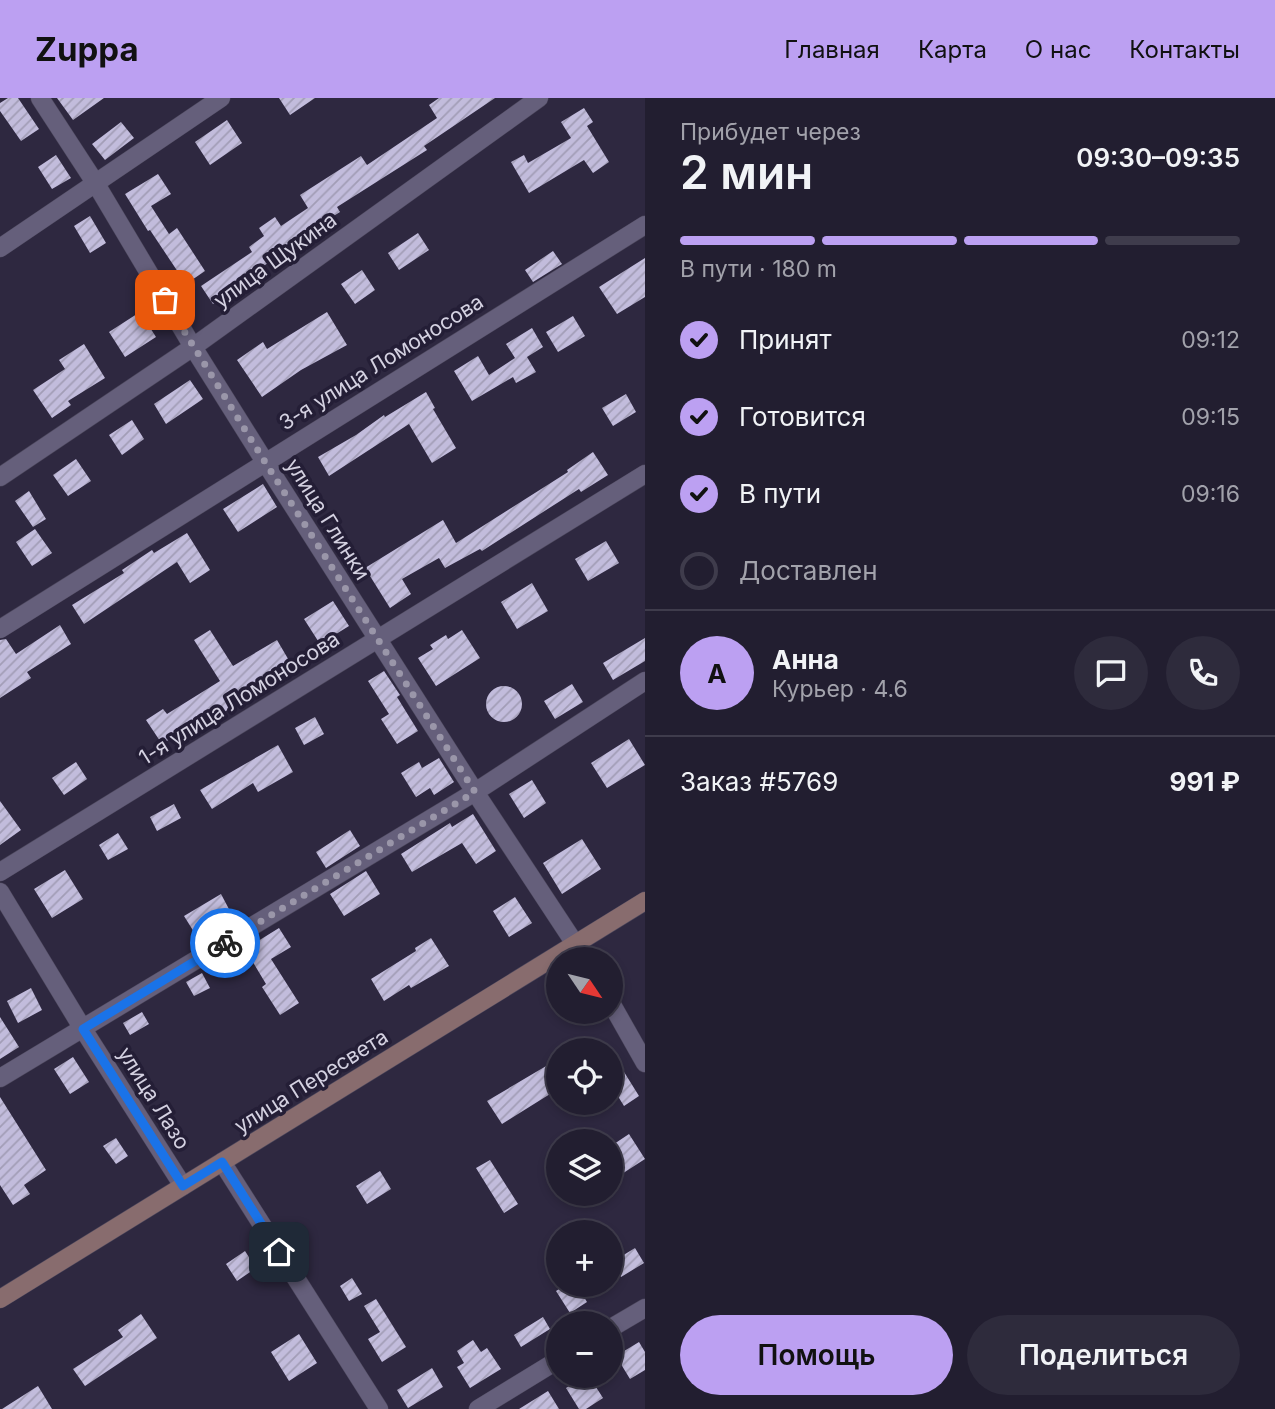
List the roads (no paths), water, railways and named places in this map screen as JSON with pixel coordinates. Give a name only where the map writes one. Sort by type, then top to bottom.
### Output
[{"type":"main road","name":"улица Пересвета","points":[[586,947],[645,901]]},
{"type":"main road","name":"улица Пересвета","points":[[0,1299],[222,1162],[546,972]]},
{"type":"street","name":"улица Глинки","points":[[40,98],[96,184],[265,462],[475,792],[578,947]]},
{"type":"street","points":[[0,248],[222,98]]},
{"type":"street","name":"улица Щукина","points":[[0,477],[193,347],[539,98]]},
{"type":"street","name":"3-я улица Ломоносова","points":[[0,629],[645,225]]},
{"type":"street","name":"1-я улица Ломоносова","points":[[0,872],[645,474]]},
{"type":"street","points":[[0,1078],[475,792],[645,681]]},
{"type":"street","name":"улица Лазо","points":[[0,892],[183,1186]]},
{"type":"street","points":[[623,1024],[645,1063]]},
{"type":"street","points":[[222,1162],[379,1409]]},
{"type":"street","points":[[623,1321],[645,1308]]},
{"type":"street","points":[[478,1409],[546,1367]]}]
